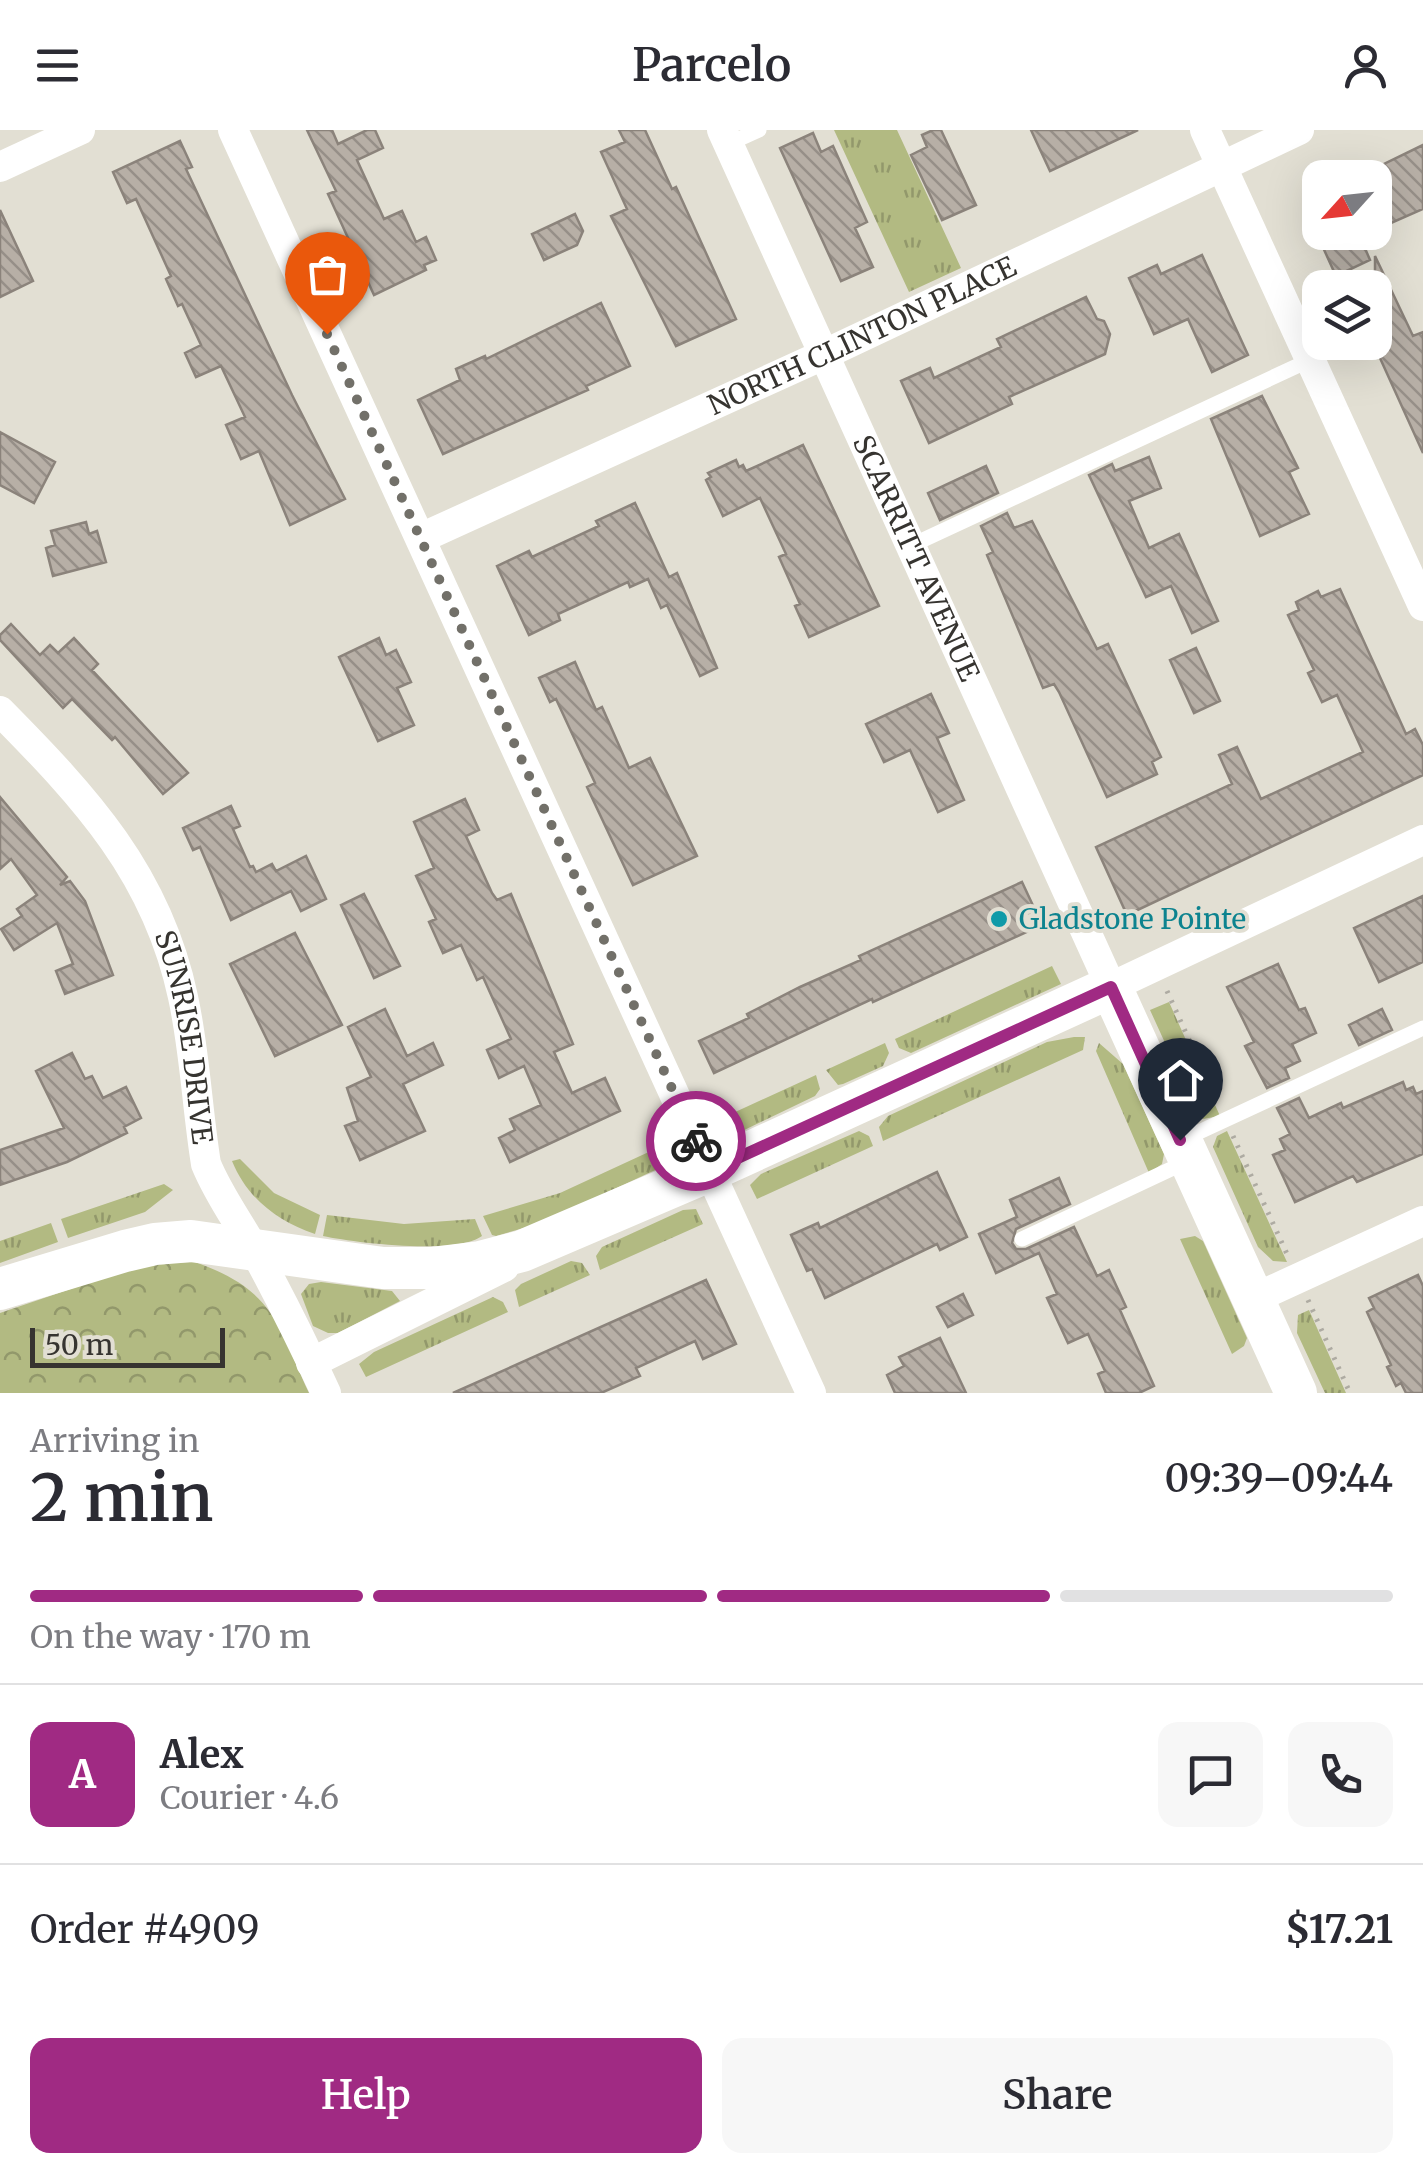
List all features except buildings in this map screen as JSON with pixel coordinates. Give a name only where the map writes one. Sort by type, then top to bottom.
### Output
[{"type":"street","points":[[0,167],[80,130]]},
{"type":"street","points":[[233,130],[811,1393]]},
{"type":"street","points":[[1205,130],[1302,342]]},
{"type":"street","name":"NORTH CLINTON PLACE","points":[[421,538],[1299,130]]},
{"type":"street","name":"SCARRITT AVENUE","points":[[725,137],[1111,987]]},
{"type":"street","points":[[1310,360],[1423,606]]},
{"type":"street","name":"SUNRISE DRIVE","points":[[0,711],[92,809],[135,870],[154,906],[182,994],[206,1164],[216,1190],[253,1247],[326,1393]]},
{"type":"street","points":[[311,1363],[564,1236],[1423,840]]},
{"type":"street","points":[[1111,987],[1296,1393]]},
{"type":"street","points":[[1253,1299],[1423,1221]]},
{"type":"street","points":[[0,1289],[155,1244],[191,1241],[383,1268],[432,1268],[480,1262],[564,1236]]},
{"type":"lane","points":[[725,137],[759,130]]},
{"type":"lane","points":[[910,546],[1310,360]]},
{"type":"lane","points":[[1022,1239],[1185,1151],[1225,1120],[1423,1028]]},
{"type":"path","points":[[1164,984],[1350,1393]]},
{"type":"green space","points":[[834,130],[897,130],[961,268],[909,292]]},
{"type":"green space","points":[[1052,966],[1061,984],[911,1053],[899,1048],[895,1039]]},
{"type":"green space","points":[[1169,1002],[1220,1116],[1203,1119],[1197,1113],[1150,1010]]},
{"type":"green space","points":[[1085,1037],[1083,1050],[883,1141],[879,1127],[888,1116],[1047,1042]]},
{"type":"green space","points":[[885,1043],[889,1053],[883,1066],[838,1085],[826,1070]]},
{"type":"green space","points":[[1099,1043],[1123,1064],[1164,1154],[1162,1164],[1149,1173],[1096,1051]]},
{"type":"green space","points":[[816,1075],[820,1089],[815,1096],[727,1135],[720,1119]]},
{"type":"green space","points":[[859,1131],[869,1136],[873,1146],[757,1199],[750,1185],[761,1174]]},
{"type":"green space","points":[[1227,1131],[1287,1262],[1273,1261],[1258,1247],[1213,1147],[1217,1136]]},
{"type":"green space","points":[[666,1144],[672,1159],[664,1166],[541,1223],[496,1236],[483,1216],[560,1193]]},
{"type":"green space","points":[[240,1159],[274,1193],[320,1215],[315,1234],[276,1215],[255,1197],[232,1161]]},
{"type":"green space","points":[[164,1184],[173,1190],[145,1212],[68,1238],[61,1219]]},
{"type":"green space","points":[[696,1209],[703,1224],[600,1270],[596,1256],[602,1247],[683,1210]]},
{"type":"green space","points":[[327,1215],[404,1224],[475,1219],[482,1236],[451,1245],[358,1242],[323,1236]]},
{"type":"green space","points":[[51,1223],[58,1242],[0,1263],[0,1241]]},
{"type":"green space","points":[[1195,1236],[1203,1241],[1247,1338],[1244,1346],[1232,1354],[1180,1239]]},
{"type":"green space","points":[[571,1261],[582,1263],[590,1275],[519,1307],[515,1290],[521,1284]]},
{"type":"green space","points":[[195,1262],[242,1284],[257,1297],[280,1328],[309,1393],[0,1393],[0,1313],[144,1264]]},
{"type":"green space","points":[[321,1282],[392,1291],[400,1301],[338,1333],[328,1333],[313,1326],[301,1294],[309,1284]]},
{"type":"green space","points":[[493,1297],[503,1302],[508,1312],[366,1377],[359,1364],[374,1352]]},
{"type":"green space","points":[[1309,1310],[1346,1393],[1325,1393],[1297,1333],[1298,1315]]},
{"type":"way so far","points":[[327,334],[696,1141]]},
{"type":"place","name":"Gladstone Pointe","points":[[999,919]]},
{"type":"route","points":[[696,1141],[709,1171],[1111,987],[1180,1140]]}]
